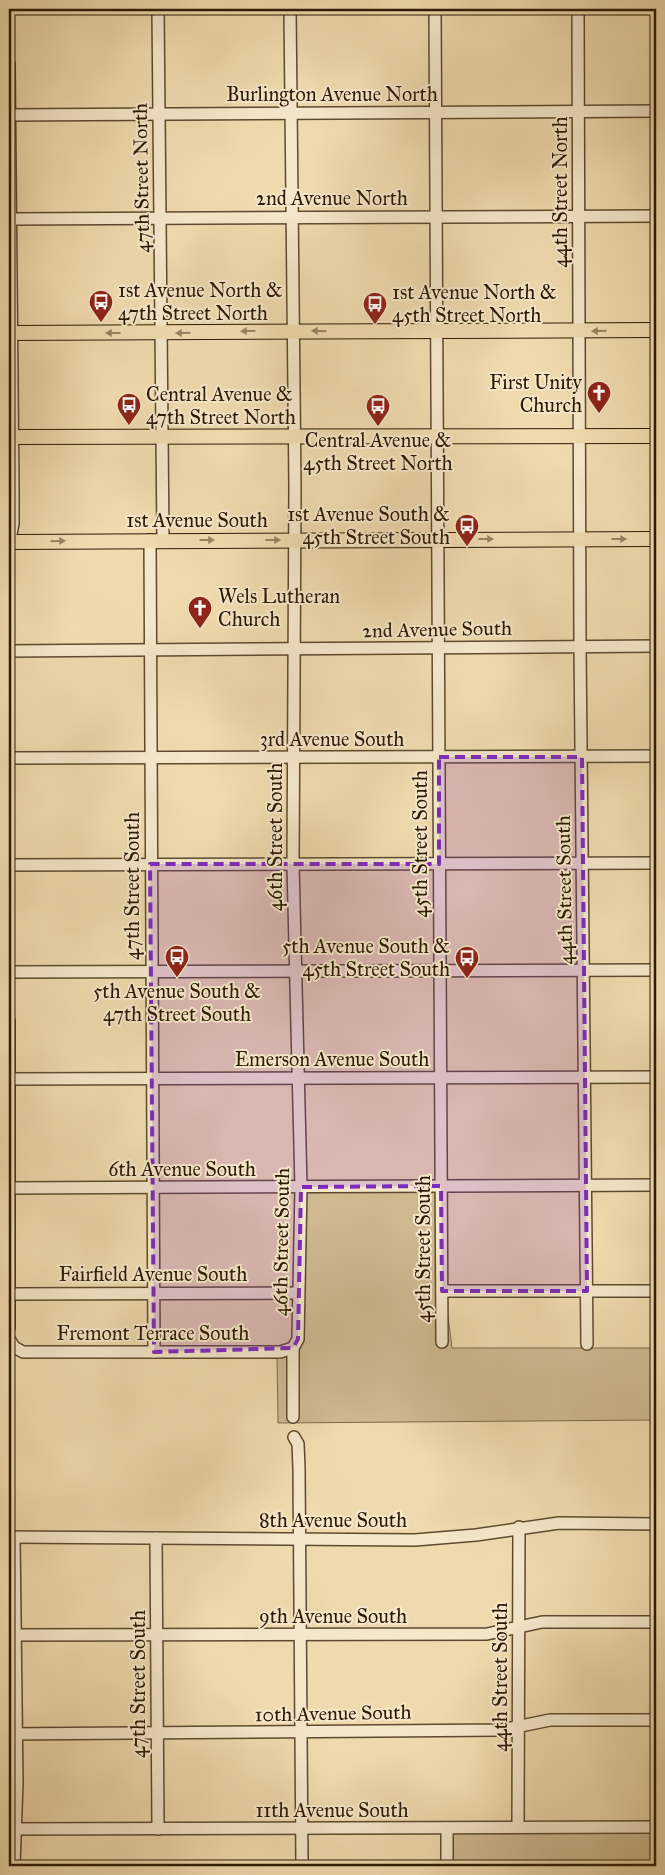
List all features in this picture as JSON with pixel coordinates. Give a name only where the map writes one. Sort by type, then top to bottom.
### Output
[{"type":"main road","points":[[10,332],[162,333],[292,330],[578,332],[656,330]]},
{"type":"main road","points":[[10,437],[656,436]]},
{"type":"main road","name":"1st Avenue South","points":[[9,543],[157,540],[656,539]]},
{"type":"street","name":"47th Street North","points":[[158,9],[162,437]]},
{"type":"street","name":"46th Street South","points":[[290,9],[294,436],[293,864],[301,1187],[298,1339],[293,1348],[293,1417]]},
{"type":"street","name":"45th Street South","points":[[435,9],[435,332],[438,539],[442,1342]]},
{"type":"street","name":"44th Street North","points":[[578,9],[578,332],[581,436]]},
{"type":"street","points":[[9,64],[10,437],[13,524],[9,543]]},
{"type":"street","name":"Burlington Avenue North","points":[[9,115],[656,111]]},
{"type":"street","name":"2nd Avenue North","points":[[9,219],[656,216]]},
{"type":"street","name":"44th Street South","points":[[581,436],[580,646],[588,1291],[587,1344]]},
{"type":"street","name":"47th Street South","points":[[154,1352],[150,649],[162,437]]},
{"type":"street","name":"2nd Avenue South","points":[[9,651],[656,646]]},
{"type":"street","name":"3rd Avenue South","points":[[9,758],[656,756]]},
{"type":"street","points":[[9,865],[656,863]]},
{"type":"street","points":[[9,972],[656,970]]},
{"type":"street","points":[[9,1021],[9,1328]]},
{"type":"street","name":"Emerson Avenue South","points":[[9,1078],[656,1077]]},
{"type":"street","name":"6th Avenue South","points":[[10,1188],[656,1185]]},
{"type":"street","points":[[442,1291],[656,1291]]},
{"type":"street","name":"Fairfield Avenue South","points":[[10,1294],[298,1293]]},
{"type":"street","name":"Fremont Terrace South","points":[[11,1343],[23,1352],[280,1352],[293,1348]]},
{"type":"street","points":[[294,1437],[298,1450],[300,1539],[302,1866]]},
{"type":"street","name":"8th Avenue South","points":[[12,1537],[415,1540],[476,1535],[559,1523],[656,1524]]},
{"type":"street","name":"44th Street South","points":[[518,1828],[519,1528]]},
{"type":"street","points":[[12,1537],[11,1829],[14,1866]]},
{"type":"street","name":"47th Street South","points":[[156,1538],[158,1829]]},
{"type":"street","name":"9th Avenue South","points":[[12,1635],[158,1634],[300,1636],[487,1634],[504,1632],[542,1622],[656,1622]]},
{"type":"street","name":"10th Avenue South","points":[[12,1734],[501,1730],[550,1720],[656,1720]]},
{"type":"street","points":[[447,1828],[447,1866]]},
{"type":"street","name":"11th Avenue South","points":[[11,1829],[656,1828]]},
{"type":"highlighted area","points":[[439,757],[582,757],[587,1291],[442,1291],[441,1186],[301,1187],[298,1339],[293,1348],[154,1352],[150,864],[439,864]]},
{"type":"shaded area","points":[[437,1191],[446,1346],[446,1300],[452,1348],[656,1348],[656,1420],[278,1423],[277,1356],[297,1351],[304,1192]]},
{"type":"shaded area","points":[[458,1832],[656,1832],[656,1866],[452,1866],[453,1834]]},
{"type":"place","name":"1st Avenue North & 47th Street North","points":[[101,323]]},
{"type":"place","name":"1st Avenue North & 45th Street North","points":[[375,325]]},
{"type":"place","name":"First Unity Church","points":[[599,414]]},
{"type":"place","name":"Central Avenue & 47th Street North","points":[[129,426]]},
{"type":"place","name":"Central Avenue & 45th Street North","points":[[378,427]]},
{"type":"place","name":"1st Avenue South & 45th Street South","points":[[467,547]]},
{"type":"place","name":"Wels Lutheran Church","points":[[200,629]]},
{"type":"place","name":"5th Avenue South & 47th Street South","points":[[177,978]]},
{"type":"place","name":"5th Avenue South & 45th Street South","points":[[467,979]]}]
